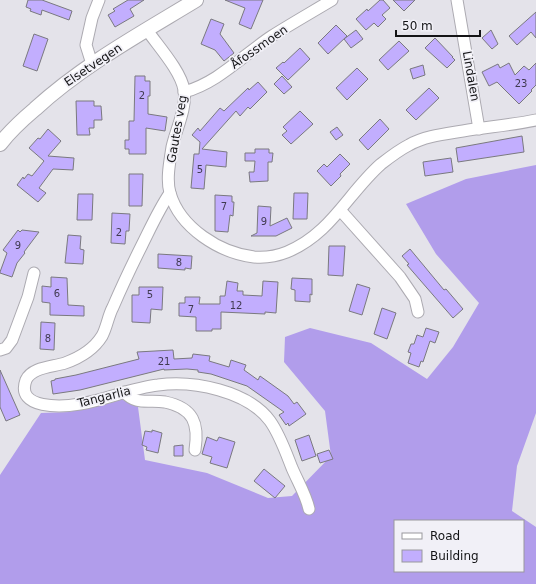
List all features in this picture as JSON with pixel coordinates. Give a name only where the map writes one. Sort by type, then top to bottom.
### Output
[{"type":"main road","name":"Elsetvegen","points":[[0,144],[45,100],[92,64],[196,0]]},
{"type":"street","points":[[92,64],[86,46],[92,18],[100,0]]},
{"type":"street","name":"Åfossmoen","points":[[184,92],[207,83],[271,36],[332,0]]},
{"type":"street","name":"Lindalen","points":[[457,0],[479,129]]},
{"type":"street","name":"Gautes veg","points":[[147,30],[179,76],[184,92],[183,108],[170,159],[170,193],[178,210],[190,225],[204,237],[221,248],[233,252],[257,257],[277,256],[306,242],[322,230],[341,211],[381,165],[409,145],[434,136],[536,120]]},
{"type":"street","name":"Tangarlia","points":[[170,193],[156,216],[129,271],[102,335],[96,345],[78,357],[64,363],[38,370],[31,374],[26,382],[25,389],[29,399],[34,402],[53,406],[66,406],[81,404],[145,386],[179,383],[214,389],[231,395],[260,410],[269,420],[277,432],[309,509]]},
{"type":"street","points":[[341,211],[400,277],[415,299],[418,312]]},
{"type":"street","points":[[0,350],[6,348],[12,340],[28,297],[34,273]]},
{"type":"street","points":[[124,392],[130,398],[135,400],[165,402],[175,405],[190,415],[195,422],[197,430],[195,450]]},
{"type":"shaded area","points":[[536,165],[536,413],[517,466],[512,511],[536,527],[536,584],[0,584],[0,475],[41,413],[69,412],[119,398],[138,407],[145,460],[207,473],[268,498],[292,496],[331,456],[325,411],[284,362],[285,337],[310,328],[371,343],[427,379],[453,347],[479,303],[436,254],[406,204],[466,179]]},
{"type":"building","points":[[28,0],[42,0],[72,11],[69,20],[42,10],[41,15],[30,11],[31,9],[26,7]]},
{"type":"building","points":[[128,0],[144,0],[130,9],[134,16],[115,27],[108,15],[115,11],[113,9]]},
{"type":"building","points":[[225,0],[263,0],[251,29],[239,24],[245,8]]},
{"type":"building","points":[[380,0],[383,0],[390,8],[382,15],[386,19],[378,27],[374,23],[366,30],[356,19]]},
{"type":"building","points":[[393,0],[415,0],[404,11]]},
{"type":"building","points":[[536,12],[536,38],[531,32],[517,45],[509,36]]},
{"type":"building","points":[[211,19],[224,24],[220,34],[234,53],[224,61],[215,50],[201,44]]},
{"type":"building","points":[[336,25],[347,36],[328,54],[318,43]]},
{"type":"building","points":[[356,30],[363,39],[351,48],[344,39]]},
{"type":"building","points":[[491,30],[498,44],[492,49],[482,38]]},
{"type":"building","points":[[34,34],[48,39],[37,71],[23,66]]},
{"type":"building","points":[[435,38],[455,60],[447,68],[425,48]]},
{"type":"building","points":[[399,41],[409,51],[388,70],[379,60]]},
{"type":"building","points":[[300,48],[310,59],[288,80],[276,68],[283,62],[284,63]]},
{"type":"building","points":[[509,63],[515,75],[524,66],[529,70],[536,63],[536,85],[519,104],[497,82],[489,86],[482,72],[498,64],[500,68]]},
{"type":"building","points":[[423,65],[425,75],[413,79],[410,69]]},
{"type":"building","points":[[357,68],[368,79],[347,100],[336,88]]},
{"type":"building","points":[[135,76],[145,76],[145,81],[150,81],[148,114],[167,117],[165,131],[146,128],[146,154],[129,154],[129,149],[125,149],[125,140],[129,140],[129,121],[134,121]]},
{"type":"building","points":[[282,76],[292,87],[284,94],[274,84]]},
{"type":"building","points":[[258,82],[267,92],[250,109],[248,107],[240,116],[236,111],[202,149],[227,152],[226,167],[206,165],[204,189],[191,188],[194,154],[199,154],[200,142],[192,135],[198,128],[200,131],[220,108],[224,111],[248,88],[249,90]]},
{"type":"building","points":[[429,88],[439,98],[416,120],[406,110]]},
{"type":"building","points":[[76,101],[94,101],[94,106],[101,106],[102,120],[94,120],[94,128],[89,128],[90,135],[77,135]]},
{"type":"building","points":[[300,111],[313,124],[291,144],[282,135],[287,131],[283,127]]},
{"type":"building","points":[[380,119],[389,129],[368,150],[359,140]]},
{"type":"building","points":[[337,127],[343,135],[336,140],[330,132]]},
{"type":"building","points":[[48,129],[61,141],[48,156],[74,158],[73,170],[53,169],[39,188],[46,193],[38,202],[17,185],[23,177],[24,179],[28,174],[32,176],[44,161],[29,148],[38,138],[40,139]]},
{"type":"building","points":[[522,136],[524,152],[458,162],[456,148]]},
{"type":"building","points":[[255,149],[269,149],[269,153],[273,153],[272,162],[268,162],[268,181],[250,182],[249,172],[254,172],[255,161],[245,161],[245,153],[255,153]]},
{"type":"building","points":[[340,154],[350,164],[331,186],[317,171],[324,164],[327,167]]},
{"type":"building","points":[[451,158],[453,172],[425,176],[423,162]]},
{"type":"building","points":[[129,174],[143,174],[142,206],[129,206]]},
{"type":"building","points":[[294,193],[308,193],[307,219],[293,219]]},
{"type":"building","points":[[78,194],[93,194],[92,220],[77,220]]},
{"type":"building","points":[[215,195],[232,196],[232,202],[234,202],[233,216],[230,215],[228,232],[215,231]]},
{"type":"building","points":[[258,206],[271,207],[270,226],[287,218],[292,228],[276,236],[251,236],[257,233]]},
{"type":"building","points":[[112,213],[130,214],[129,231],[126,231],[125,244],[111,243]]},
{"type":"building","points":[[18,230],[20,232],[22,230],[39,232],[17,263],[12,277],[0,272],[7,253],[3,250]]},
{"type":"building","points":[[68,235],[81,236],[80,249],[84,250],[83,264],[65,263]]},
{"type":"building","points":[[329,246],[345,246],[343,276],[328,275]]},
{"type":"building","points":[[410,249],[444,290],[446,289],[463,309],[453,318],[407,265],[409,264],[402,256]]},
{"type":"building","points":[[158,254],[192,256],[191,269],[158,268]]},
{"type":"building","points":[[51,277],[67,278],[68,305],[84,306],[84,316],[50,315],[50,303],[42,302],[42,286],[51,287]]},
{"type":"building","points":[[292,278],[312,279],[312,295],[310,294],[310,302],[295,301],[295,290],[291,289]]},
{"type":"building","points":[[227,281],[238,283],[237,291],[243,291],[243,295],[262,296],[263,281],[278,282],[276,313],[221,312],[221,329],[212,329],[212,331],[196,331],[196,317],[179,316],[179,303],[185,303],[185,297],[200,297],[199,304],[220,304],[220,296],[225,296]]},
{"type":"building","points":[[357,284],[370,288],[362,315],[349,311]]},
{"type":"building","points":[[139,287],[163,287],[162,310],[151,309],[150,323],[132,322],[132,295],[139,295]]},
{"type":"building","points":[[382,308],[396,313],[387,339],[374,334]]},
{"type":"building","points":[[41,322],[55,323],[54,350],[40,349]]},
{"type":"building","points":[[426,328],[439,332],[435,343],[430,341],[423,362],[421,361],[419,367],[408,363],[411,353],[408,352],[411,344],[414,344],[417,335],[423,337]]},
{"type":"building","points":[[173,350],[174,359],[192,358],[193,354],[210,356],[209,361],[229,367],[231,360],[246,365],[244,370],[258,380],[260,376],[288,396],[294,404],[297,402],[306,414],[289,426],[288,423],[286,425],[279,415],[284,412],[247,386],[211,374],[198,372],[198,370],[187,369],[164,369],[80,390],[53,394],[51,381],[55,379],[139,359],[137,352]]},
{"type":"building","points":[[0,370],[20,415],[6,421],[0,407]]},
{"type":"building","points":[[152,430],[162,433],[158,453],[146,450],[147,447],[142,445],[145,431],[152,432]]},
{"type":"building","points":[[309,435],[316,456],[302,461],[295,440]]},
{"type":"building","points":[[207,437],[217,441],[219,437],[235,442],[227,468],[210,463],[212,457],[202,454]]},
{"type":"building","points":[[183,445],[183,456],[174,456],[174,446]]},
{"type":"building","points":[[329,450],[333,459],[320,463],[317,454]]},
{"type":"building","points":[[264,469],[285,486],[275,498],[254,481]]}]
